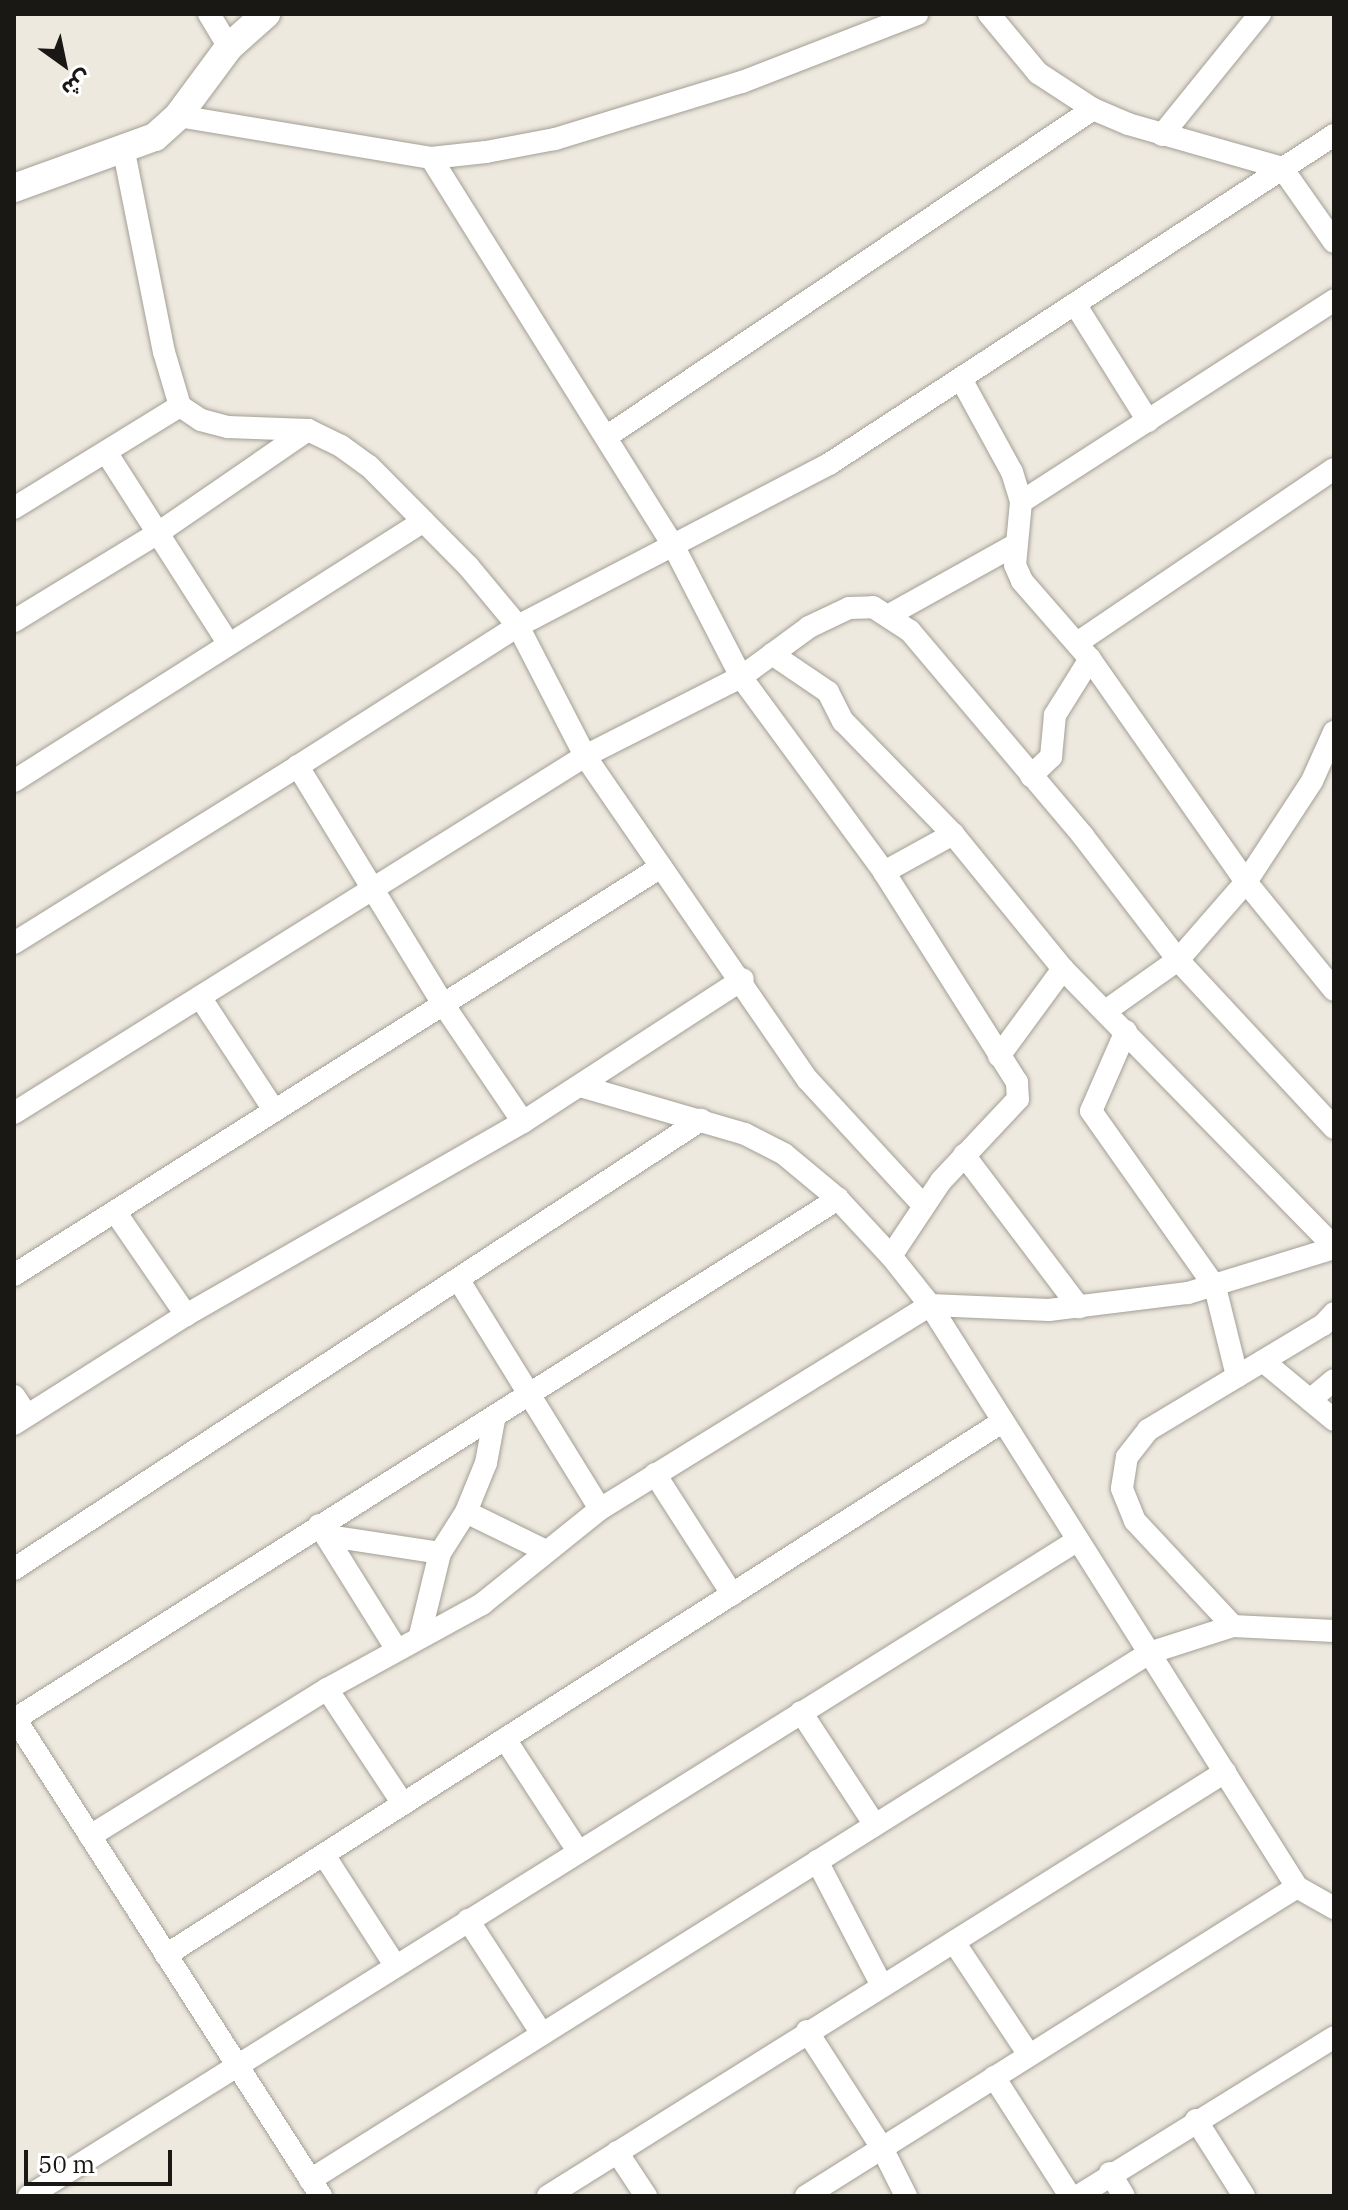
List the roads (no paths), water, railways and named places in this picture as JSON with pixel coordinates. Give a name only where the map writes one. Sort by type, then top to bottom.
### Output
[{"type":"street","points":[[209,14],[229,47]]},
{"type":"street","points":[[14,188],[124,152],[155,137],[178,116],[229,47],[266,14]]},
{"type":"street","points":[[178,116],[431,158],[555,139],[742,82],[917,14]]},
{"type":"street","points":[[989,14],[1038,73],[1093,109],[1162,135],[1282,168],[1334,242]]},
{"type":"street","points":[[1162,135],[1260,14]]},
{"type":"street","points":[[606,437],[1093,109]]},
{"type":"street","points":[[16,937],[298,766],[518,626],[829,464],[1334,135]]},
{"type":"street","points":[[124,152],[164,352],[180,406],[201,420],[228,427],[308,430],[369,466],[424,521],[518,626],[585,756],[743,979],[808,1080],[924,1206]]},
{"type":"street","points":[[431,158],[673,545],[741,677],[884,872],[1017,1082],[1018,1099],[964,1155],[924,1206],[891,1256]]},
{"type":"street","points":[[1021,502],[1334,300]]},
{"type":"street","points":[[1075,304],[1148,421]]},
{"type":"street","points":[[961,379],[1012,472],[1021,502],[1015,545],[1022,581],[1083,651],[1246,882],[1334,990]]},
{"type":"street","points":[[14,508],[180,406]]},
{"type":"street","points":[[14,621],[158,533],[308,430]]},
{"type":"street","points":[[106,452],[229,644]]},
{"type":"street","points":[[1031,776],[1051,757],[1055,715],[1083,651],[1334,469]]},
{"type":"street","points":[[14,781],[424,521]]},
{"type":"street","points":[[891,614],[1015,545]]},
{"type":"street","points":[[14,1113],[371,886],[585,756],[741,677],[809,627],[849,608],[873,607],[891,614],[1031,776],[1178,960],[1334,1128]]},
{"type":"street","points":[[90,1836],[327,1689],[506,1588],[544,1550],[600,1509],[930,1305],[1049,1310],[1079,1307],[1215,1287],[1334,1247],[1107,1010],[1063,969],[953,834],[843,721],[823,687],[772,654]]},
{"type":"street","points":[[1107,1010],[1178,960],[1246,882],[1312,781],[1334,732]]},
{"type":"street","points":[[298,766],[443,1004],[523,1122]]},
{"type":"street","points":[[884,872],[953,834]]},
{"type":"street","points":[[14,1275],[661,867]]},
{"type":"street","points":[[999,1056],[1063,969]]},
{"type":"street","points":[[18,1412],[523,1122],[743,979]]},
{"type":"street","points":[[200,997],[274,1110]]},
{"type":"street","points":[[1126,1031],[1091,1111],[1215,1287],[1237,1376]]},
{"type":"street","points":[[580,1086],[701,1120],[784,1154],[838,1199],[891,1256],[930,1305],[1297,1887],[1334,1908]]},
{"type":"street","points":[[14,1569],[701,1120]]},
{"type":"street","points":[[964,1155],[1079,1307]]},
{"type":"street","points":[[838,1199],[324,1530],[15,1718],[315,2188],[542,2034],[1149,1653],[1233,1626],[1334,1631]]},
{"type":"street","points":[[116,1213],[186,1315]]},
{"type":"street","points":[[458,1279],[600,1509]]},
{"type":"street","points":[[1233,1626],[1135,1521],[1122,1488],[1127,1457],[1148,1430],[1263,1361],[1334,1313]]},
{"type":"street","points":[[1263,1361],[1334,1420]]},
{"type":"street","points":[[1310,1400],[1334,1380]]},
{"type":"street","points":[[420,1635],[440,1553],[466,1512],[486,1463],[494,1420]]},
{"type":"street","points":[[166,1955],[1002,1422]]},
{"type":"street","points":[[655,1474],[732,1594]]},
{"type":"street","points":[[466,1512],[544,1550]]},
{"type":"street","points":[[324,1530],[440,1553]]},
{"type":"street","points":[[324,1530],[396,1648]]},
{"type":"street","points":[[29,2196],[1078,1540]]},
{"type":"street","points":[[327,1689],[403,1804]]},
{"type":"street","points":[[801,1712],[875,1825]]},
{"type":"street","points":[[505,1739],[578,1851]]},
{"type":"street","points":[[548,2196],[881,1984],[954,1942],[1225,1772]]},
{"type":"street","points":[[324,1855],[395,1965]]},
{"type":"street","points":[[817,1861],[881,1984]]},
{"type":"street","points":[[806,2196],[1297,1887]]},
{"type":"street","points":[[468,1920],[542,2034]]},
{"type":"street","points":[[954,1942],[1029,2055]]},
{"type":"street","points":[[807,2031],[882,2148],[906,2196]]},
{"type":"street","points":[[1078,2196],[1110,2173],[1334,2037]]},
{"type":"street","points":[[994,2077],[1070,2196]]},
{"type":"street","points":[[1196,2120],[1244,2196]]},
{"type":"street","points":[[617,2152],[646,2196]]},
{"type":"street","points":[[1110,2173],[1124,2196]]}]
